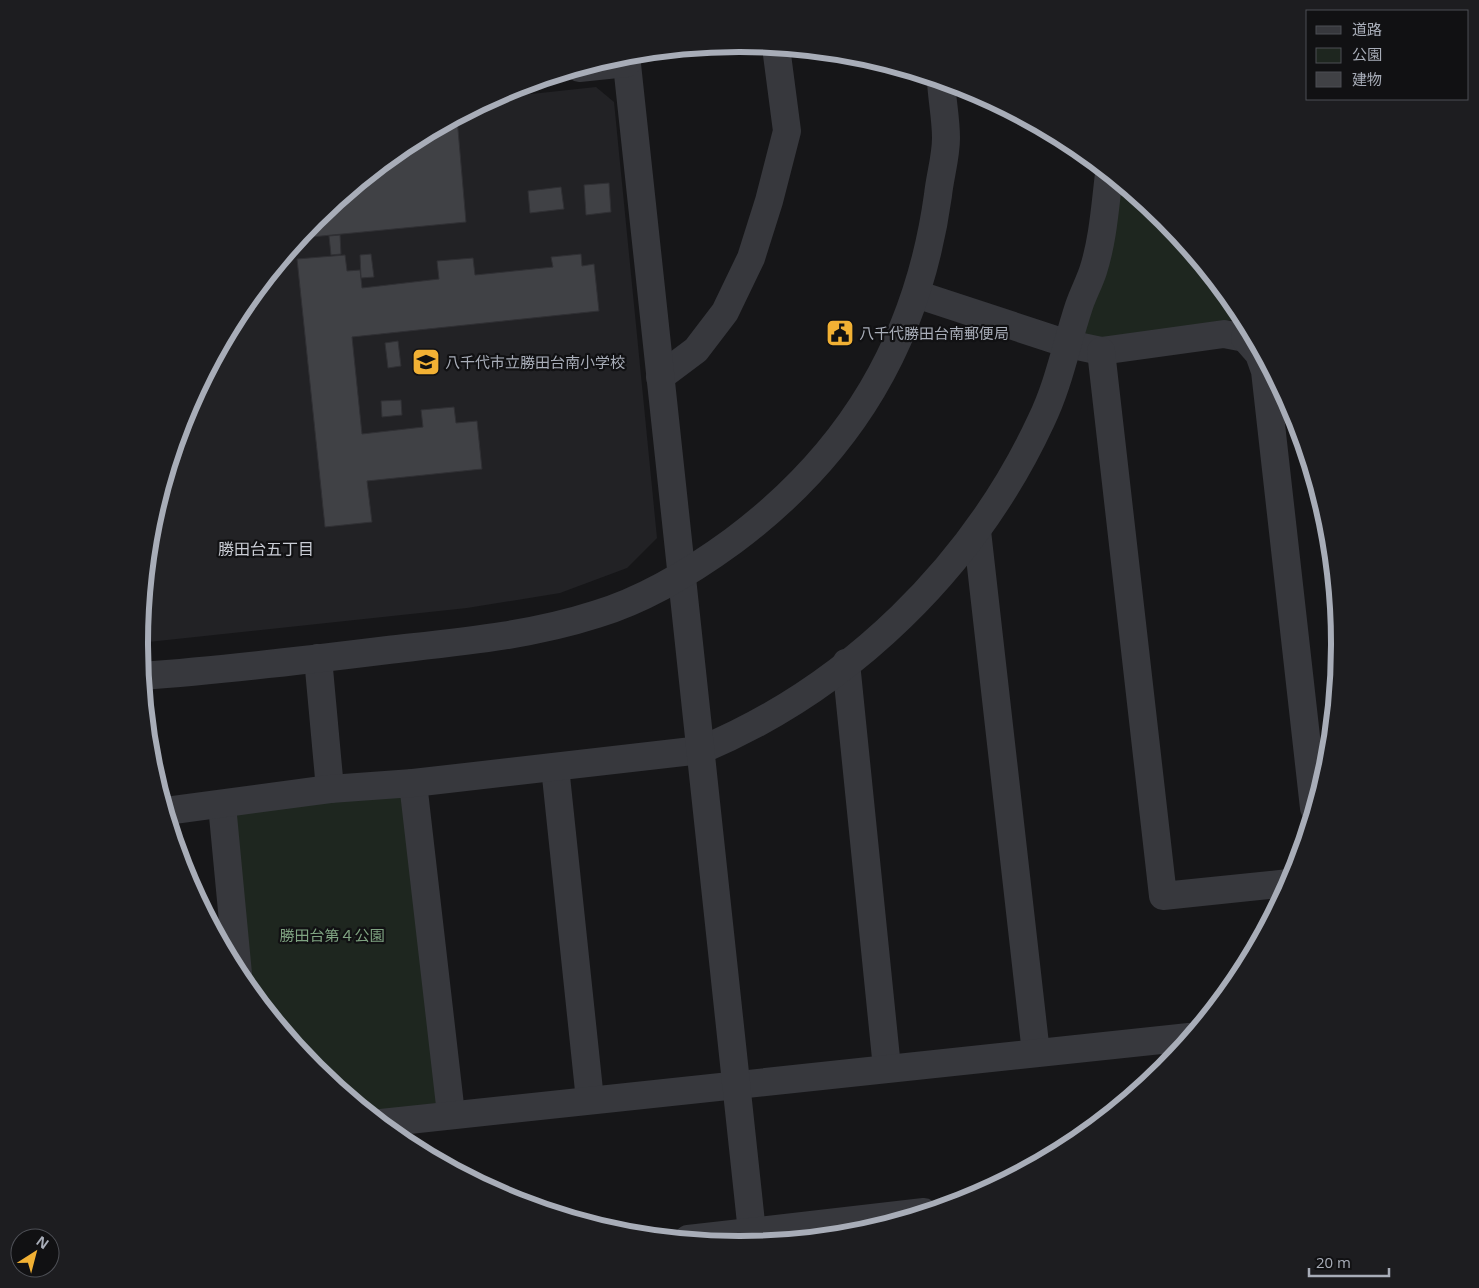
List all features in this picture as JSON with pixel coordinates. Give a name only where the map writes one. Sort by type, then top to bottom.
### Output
[{"type":"street","points":[[660,377],[696,350],[724,312],[751,258],[770,200],[787,130],[777,54]]},
{"type":"street","points":[[626,64],[752,1235]]},
{"type":"street","points":[[149,675],[515,636],[600,614],[638,598],[680,577],[753,526],[791,492],[826,456],[882,374],[916,294],[932,240],[946,140],[942,89]]},
{"type":"street","points":[[172,810],[330,790],[413,783],[701,750],[772,716],[883,635],[942,574],[977,530],[1005,489],[1042,421],[1055,389],[1079,306],[1093,270],[1102,233],[1108,181]]},
{"type":"street","points":[[916,294],[1068,344],[1101,351],[1224,334],[1245,337]]},
{"type":"street","points":[[1101,351],[1163,896],[1280,883]]},
{"type":"street","points":[[1264,370],[1312,792]]},
{"type":"street","points":[[977,530],[1036,1053]]},
{"type":"street","points":[[318,658],[330,790]]},
{"type":"street","points":[[846,663],[887,1068]]},
{"type":"street","points":[[556,767],[590,1100]]},
{"type":"street","points":[[413,783],[451,1114]]},
{"type":"street","points":[[222,805],[236,954]]},
{"type":"street","points":[[390,1121],[1180,1038]]},
{"type":"street","points":[[787,1233],[860,1223]]},
{"type":"shaded area","name":"八千代市立勝田台南小学校","points":[[596,87],[614,102],[657,538],[627,568],[560,593],[467,608],[148,642],[149,605],[159,529],[179,454],[209,382],[227,348],[248,315],[295,254],[349,199],[411,152],[478,113],[520,95]]},
{"type":"green space","points":[[1119,190],[1158,226],[1184,254],[1209,284],[1238,326],[1231,320],[1107,342],[1082,333]]},
{"type":"green space","name":"勝田台第４公園","points":[[413,783],[451,1114],[391,1122],[349,1089],[321,1062],[270,1004],[238,957],[222,805]]},
{"type":"building","points":[[458,124],[466,222],[311,237],[349,199],[379,175],[411,152]]},
{"type":"building","points":[[609,183],[611,212],[586,215],[584,185]]},
{"type":"building","points":[[561,187],[564,209],[530,213],[528,191]]},
{"type":"building","points":[[340,235],[341,254],[331,255],[329,236]]},
{"type":"building","points":[[371,254],[374,277],[361,278],[360,255]]},
{"type":"building","points":[[581,254],[582,266],[594,264],[599,311],[352,337],[362,434],[423,427],[421,410],[454,407],[456,423],[477,421],[482,469],[367,481],[372,522],[325,527],[297,259],[345,255],[347,271],[360,270],[362,288],[439,279],[437,261],[473,258],[475,275],[553,267],[551,257]]},
{"type":"building","points":[[398,341],[401,366],[388,368],[385,343]]},
{"type":"building","points":[[401,400],[402,415],[382,417],[381,401]]},
{"type":"place","name":"八千代勝田台南郵便局","points":[[840,333]]},
{"type":"place","name":"八千代市立勝田台南小学校","points":[[426,362]]},
{"type":"district","name":"勝田台五丁目","points":[[266,549]]}]
